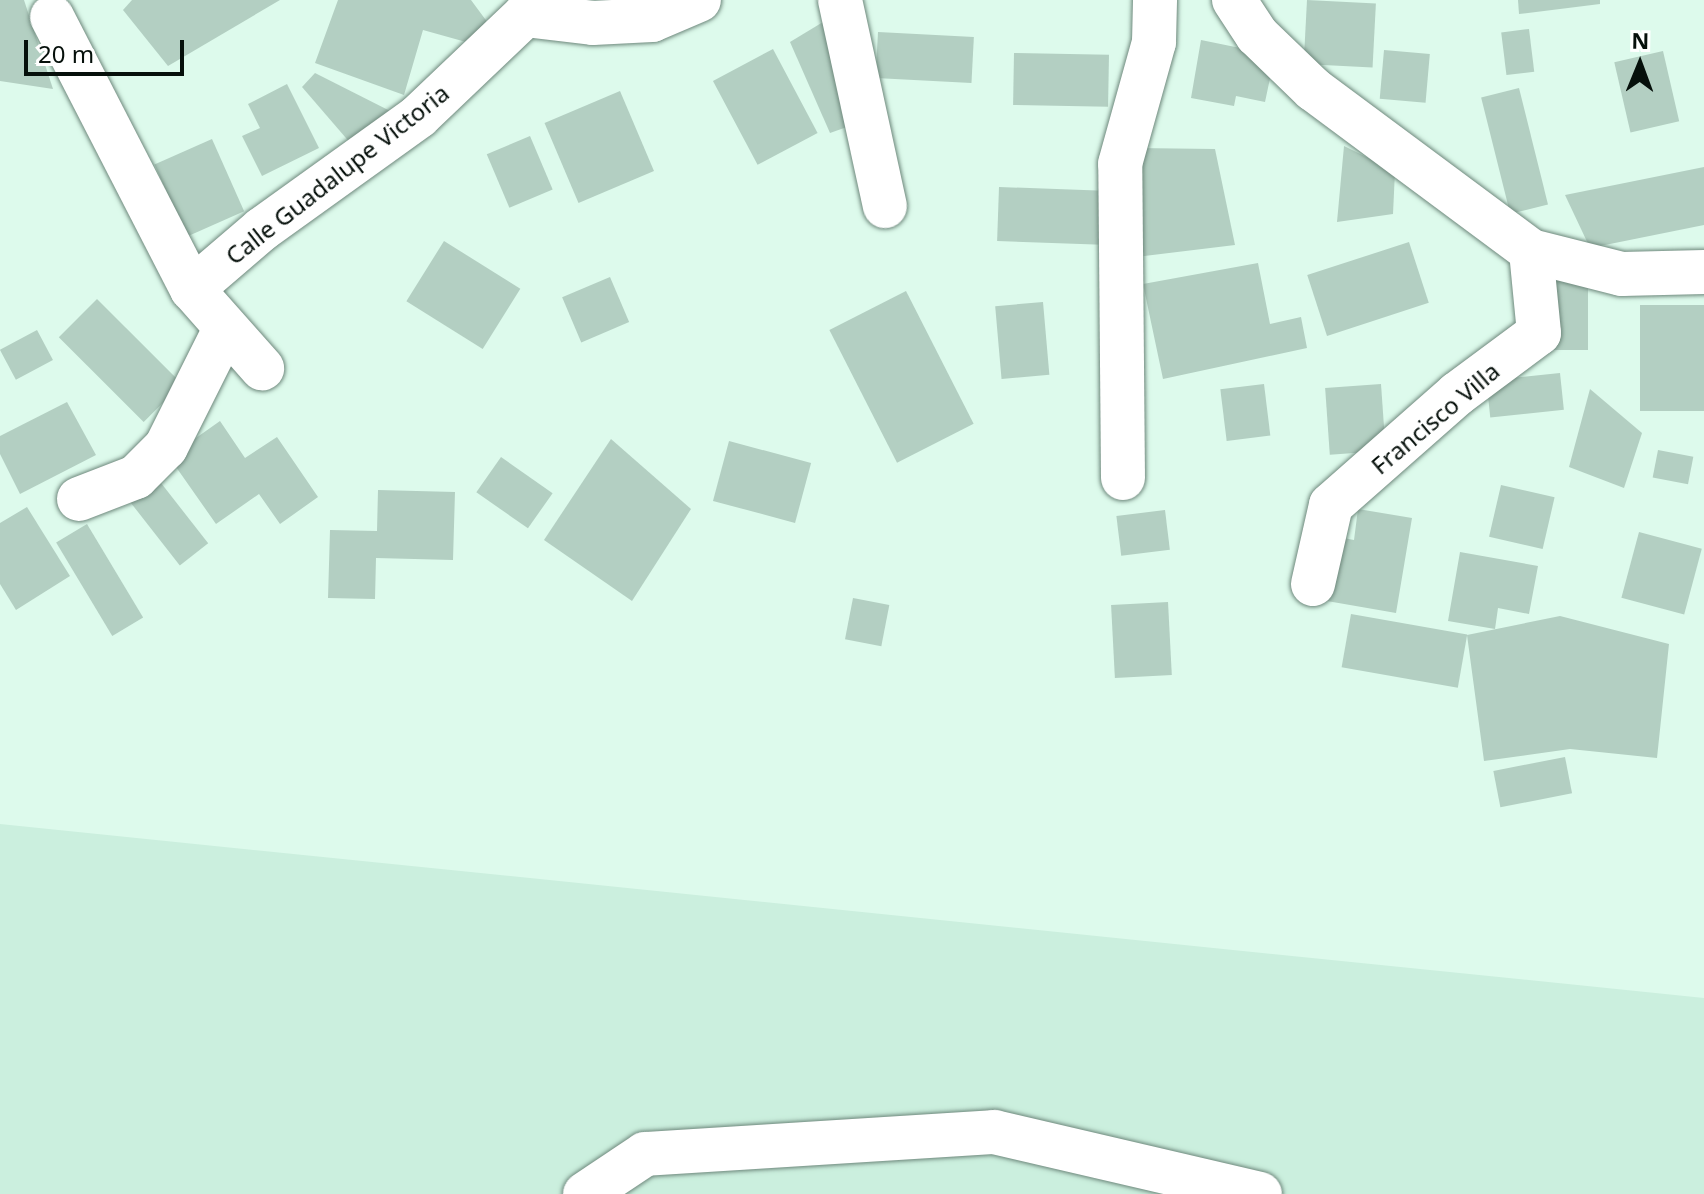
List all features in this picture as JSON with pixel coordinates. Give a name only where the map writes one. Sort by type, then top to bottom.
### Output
[{"type":"street","name":"Calle Guadalupe Victoria","points":[[192,289],[262,229],[419,116],[519,7],[593,23],[652,20],[699,0]]},
{"type":"street","points":[[840,0],[885,206]]},
{"type":"street","points":[[1123,478],[1120,164],[1154,42],[1155,0]]},
{"type":"street","points":[[1234,0],[1257,35],[1313,89],[1531,251],[1622,274],[1704,272]]},
{"type":"street","points":[[52,17],[192,289],[262,368]]},
{"type":"street","name":"Francisco Villa","points":[[1313,584],[1331,505],[1457,394],[1539,333],[1531,251]]},
{"type":"street","points":[[79,499],[136,477],[166,447],[225,329]]},
{"type":"street","points":[[585,1194],[645,1154],[994,1132],[1260,1194]]},
{"type":"shaded area","points":[[0,824],[1704,998],[1704,1194],[0,1194]]},
{"type":"building","points":[[0,0],[24,0],[53,89],[0,81]]},
{"type":"building","points":[[132,0],[280,0],[168,66],[123,10]]},
{"type":"building","points":[[338,0],[471,0],[488,23],[466,42],[423,30],[404,95],[315,63]]},
{"type":"building","points":[[1307,0],[1376,4],[1373,68],[1304,64]]},
{"type":"building","points":[[1518,0],[1600,0],[1600,4],[1519,14]]},
{"type":"building","points":[[828,19],[861,122],[830,133],[790,42]]},
{"type":"building","points":[[1529,29],[1534,72],[1506,75],[1501,32]]},
{"type":"building","points":[[878,32],[974,37],[971,83],[876,78]]},
{"type":"building","points":[[1201,40],[1275,55],[1265,102],[1236,96],[1234,106],[1191,98]]},
{"type":"building","points":[[773,49],[818,133],[758,165],[713,81]]},
{"type":"building","points":[[1384,50],[1430,54],[1426,103],[1380,99]]},
{"type":"building","points":[[1663,51],[1679,121],[1630,132],[1614,62]]},
{"type":"building","points":[[1014,53],[1109,55],[1108,107],[1013,105]]},
{"type":"building","points":[[315,73],[402,117],[358,152],[302,87]]},
{"type":"building","points":[[287,84],[319,148],[262,176],[242,136],[260,128],[248,104]]},
{"type":"building","points":[[1519,88],[1548,204],[1510,214],[1481,97]]},
{"type":"building","points":[[620,91],[654,171],[579,203],[545,123]]},
{"type":"building","points":[[530,136],[553,189],[509,208],[487,154]]},
{"type":"building","points":[[212,139],[244,211],[187,237],[154,165]]},
{"type":"building","points":[[1344,146],[1395,171],[1393,214],[1337,222]]},
{"type":"building","points":[[1136,148],[1215,149],[1235,245],[1136,257]]},
{"type":"building","points":[[1704,167],[1704,225],[1590,248],[1565,195]]},
{"type":"building","points":[[999,187],[1104,191],[1102,245],[997,241]]},
{"type":"building","points":[[444,241],[520,289],[483,349],[406,301]]},
{"type":"building","points":[[1409,242],[1429,303],[1327,336],[1307,275]]},
{"type":"building","points":[[1258,263],[1270,324],[1301,317],[1307,348],[1163,379],[1143,284]]},
{"type":"building","points":[[610,277],[629,322],[581,342],[562,297]]},
{"type":"building","points":[[1553,280],[1588,280],[1588,350],[1553,350]]},
{"type":"building","points":[[906,291],[974,424],[897,463],[829,330]]},
{"type":"building","points":[[97,299],[182,384],[144,422],[59,337]]},
{"type":"building","points":[[1043,302],[1049,375],[1002,379],[995,306]]},
{"type":"building","points":[[1640,305],[1704,305],[1704,411],[1640,411]]},
{"type":"building","points":[[37,330],[53,360],[16,380],[0,350]]},
{"type":"building","points":[[1560,373],[1564,410],[1490,418],[1486,381]]},
{"type":"building","points":[[1264,384],[1270,436],[1227,441],[1220,389]]},
{"type":"building","points":[[1381,384],[1386,451],[1330,455],[1325,388]]},
{"type":"building","points":[[1590,389],[1642,433],[1624,488],[1569,467]]},
{"type":"building","points":[[67,402],[96,455],[20,494],[0,454],[0,436]]},
{"type":"building","points":[[220,421],[245,458],[277,437],[318,497],[280,524],[259,494],[216,524],[169,457]]},
{"type":"building","points":[[611,439],[691,509],[632,601],[544,540]]},
{"type":"building","points":[[729,441],[811,463],[795,523],[713,501]]},
{"type":"building","points":[[1658,450],[1693,457],[1688,484],[1653,477]]},
{"type":"building","points":[[501,457],[553,493],[528,528],[476,492]]},
{"type":"building","points":[[154,474],[208,543],[180,566],[126,496]]},
{"type":"building","points":[[1501,485],[1555,497],[1543,549],[1489,537]]},
{"type":"building","points":[[378,490],[455,492],[453,560],[376,558],[375,599],[328,598],[330,530],[377,531]]},
{"type":"building","points":[[27,507],[70,576],[16,610],[0,584],[0,523]]},
{"type":"building","points":[[1358,509],[1412,518],[1396,613],[1327,601],[1338,537],[1354,540]]},
{"type":"building","points":[[1165,510],[1170,550],[1121,556],[1116,516]]},
{"type":"building","points":[[87,524],[143,617],[112,636],[56,543]]},
{"type":"building","points":[[1639,532],[1702,549],[1684,615],[1621,598]]},
{"type":"building","points":[[1460,552],[1538,566],[1529,614],[1498,608],[1495,629],[1448,621]]},
{"type":"building","points":[[853,598],[889,605],[881,646],[845,639]]},
{"type":"building","points":[[1168,602],[1172,675],[1115,678],[1111,605]]},
{"type":"building","points":[[1351,614],[1467,634],[1458,688],[1342,667]]},
{"type":"building","points":[[1560,616],[1669,644],[1657,758],[1570,749],[1484,761],[1467,635]]},
{"type":"building","points":[[1565,757],[1572,793],[1500,807],[1493,771]]}]
